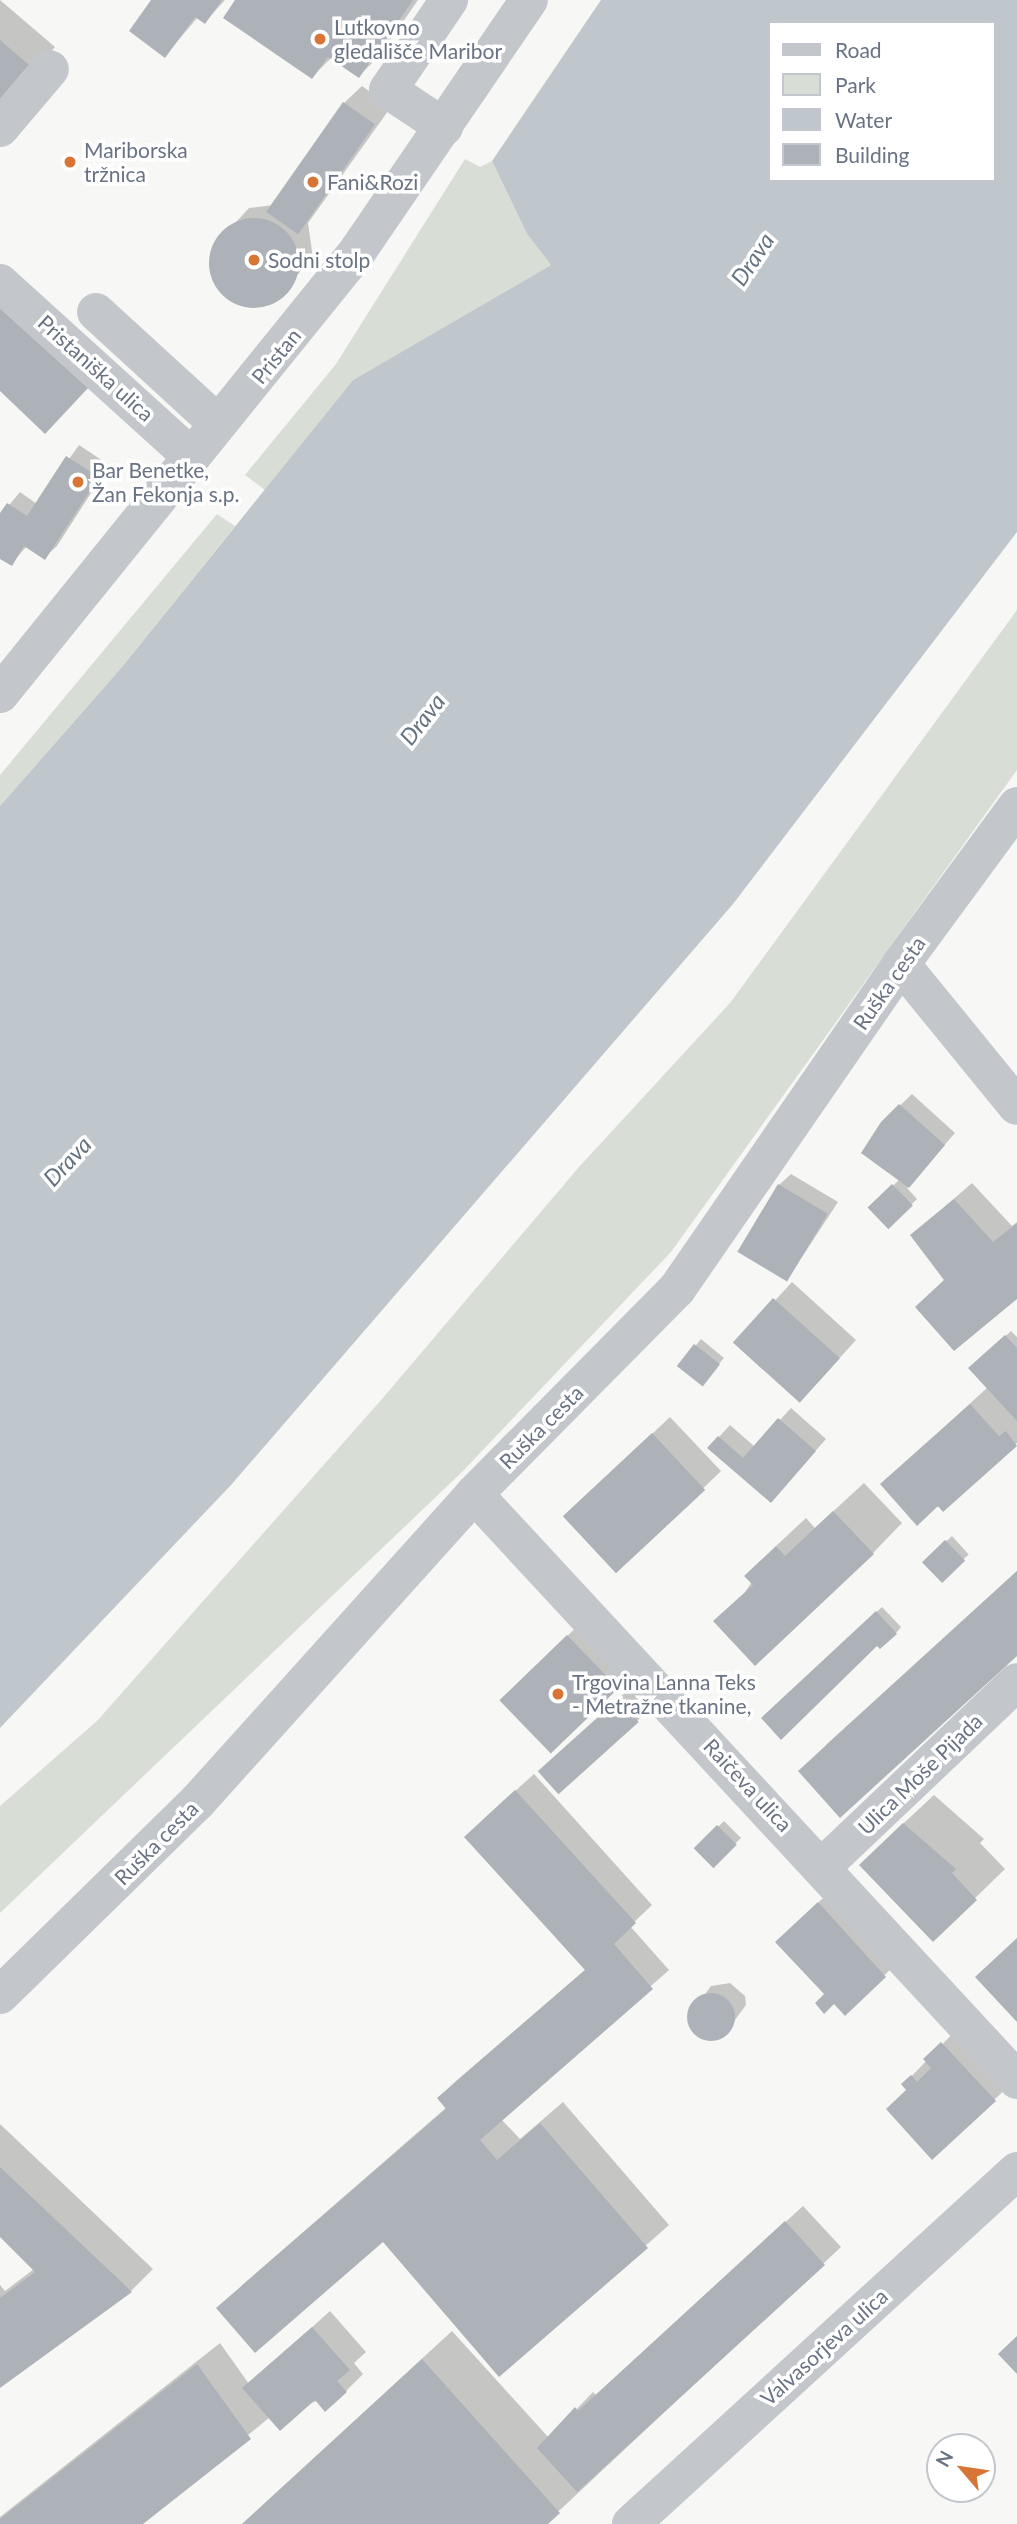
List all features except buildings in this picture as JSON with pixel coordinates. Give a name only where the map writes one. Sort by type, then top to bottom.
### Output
[{"type":"street","points":[[444,127],[388,90],[449,0]]},
{"type":"street","name":"Pristan","points":[[0,694],[142,521],[216,422],[286,344],[444,127],[529,0]]},
{"type":"street","points":[[0,128],[50,69]]},
{"type":"street","name":"Pristaniška ulica","points":[[0,283],[190,455]]},
{"type":"street","points":[[96,312],[216,422]]},
{"type":"street","name":"Ruška cesta","points":[[0,1995],[198,1801],[474,1494],[677,1289],[901,964],[1017,806]]},
{"type":"street","points":[[901,964],[1017,1106]]},
{"type":"street","name":"Raičeva ulica","points":[[474,1494],[823,1866],[1017,2080]]},
{"type":"street","name":"Ulica Moše Pijada","points":[[823,1866],[1017,1682]]},
{"type":"street","name":"Valvasorjeva ulica","points":[[631,2524],[1017,2171]]},
{"type":"green space","points":[[465,159],[480,167],[492,161],[527,234],[551,265],[353,380],[265,490],[245,475],[336,364]]},
{"type":"green space","points":[[217,514],[235,526],[122,667],[0,806],[0,775]]},
{"type":"green space","points":[[1017,610],[1017,770],[671,1252],[462,1472],[0,1913],[0,1806],[97,1721],[382,1399],[579,1167],[730,1003]]},
{"type":"water","name":"Drava","points":[[601,0],[1017,0],[1017,532],[733,904],[231,1485],[0,1728],[0,806],[122,667],[353,380],[551,265],[527,234],[492,161]]},
{"type":"place","name":"Lutkovno gledališče Maribor","points":[[320,39]]},
{"type":"place","name":"Mariborska tržnica","points":[[70,162]]},
{"type":"place","name":"Fani&Rozi","points":[[313,182]]},
{"type":"place","name":"Sodni stolp","points":[[254,260]]},
{"type":"place","name":"Bar Benetke, Žan Fekonja s.p.","points":[[78,482]]},
{"type":"place","name":"Trgovina Lanna Teks - Metražne tkanine,","points":[[558,1694]]}]
